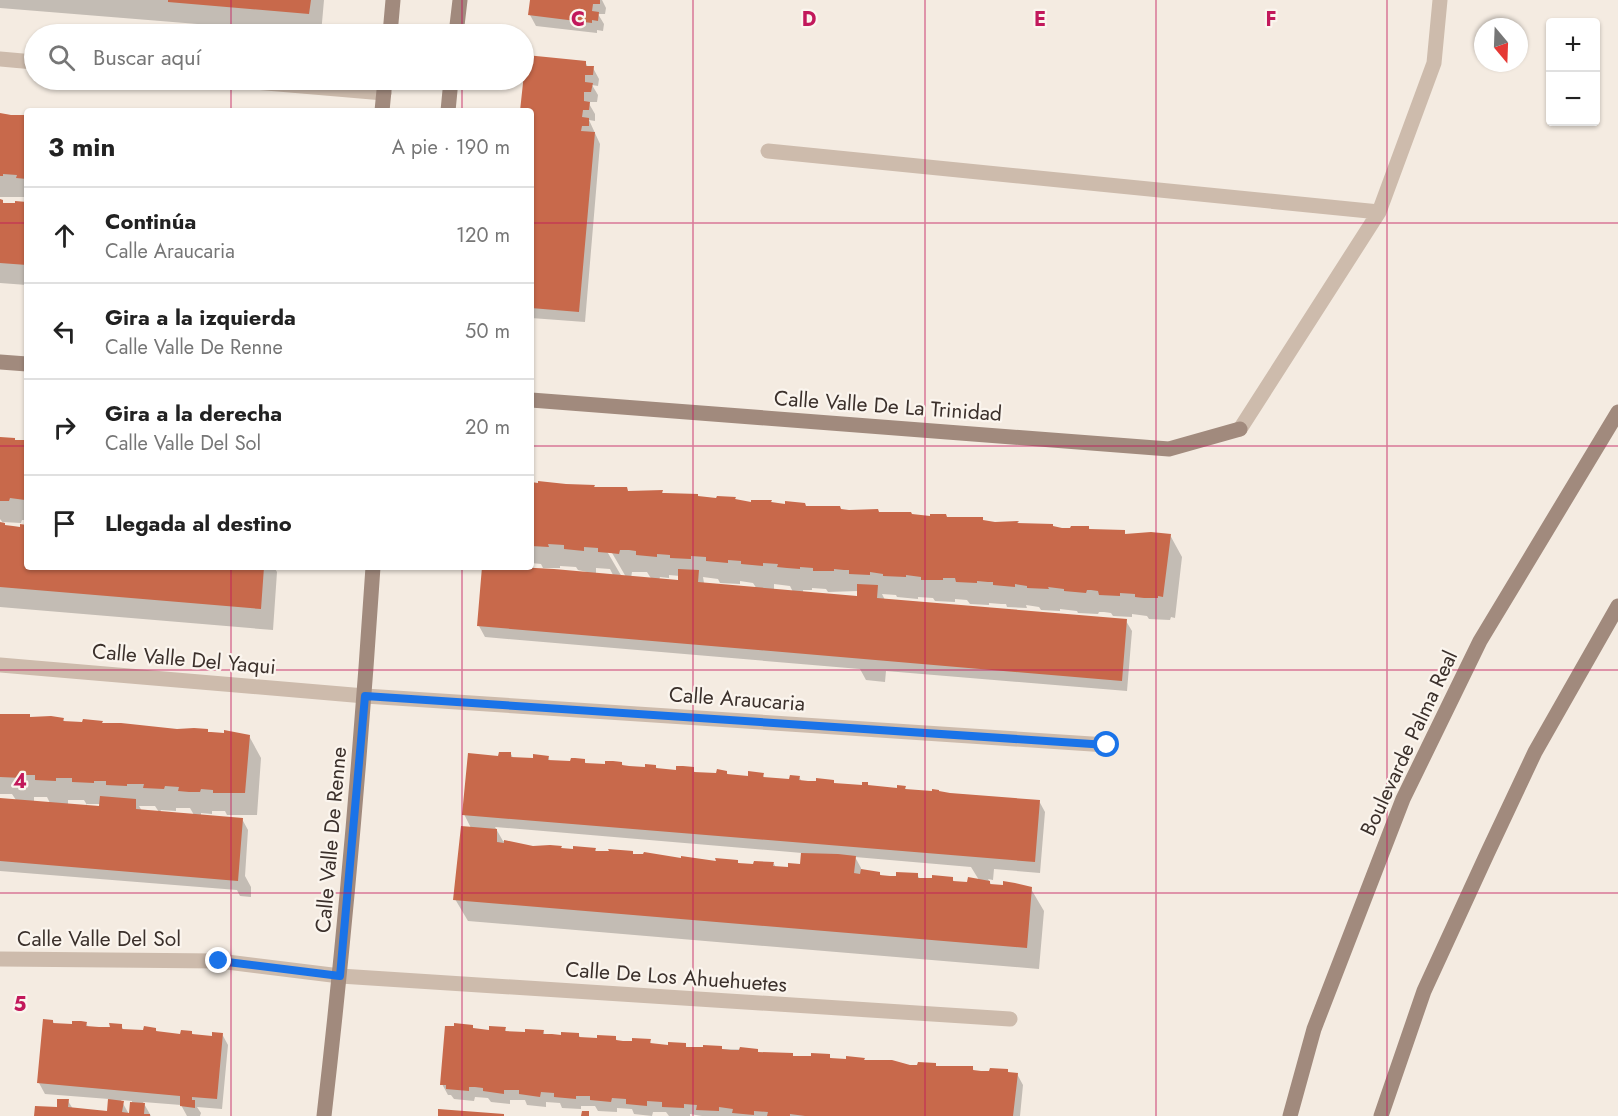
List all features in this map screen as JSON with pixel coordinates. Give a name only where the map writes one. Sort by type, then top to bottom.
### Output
[{"type":"street","points":[[391,24],[393,0]]},
{"type":"street","points":[[457,24],[460,0]]},
{"type":"street","points":[[768,151],[1378,212],[1434,63],[1440,0]]},
{"type":"street","points":[[0,59],[24,61]]},
{"type":"street","points":[[382,108],[385,90]]},
{"type":"street","points":[[448,108],[451,90]]},
{"type":"street","name":"Calle Valle De La Trinidad","points":[[534,400],[1169,449],[1240,429],[1378,212]]},
{"type":"street","points":[[0,362],[24,363]]},
{"type":"street","name":"Boulevarde Palma Real","points":[[1290,1116],[1314,1029],[1402,799],[1480,641],[1618,412]]},
{"type":"street","name":"Calle Valle De Renne","points":[[324,1116],[340,976],[365,696],[373,570]]},
{"type":"street","points":[[1381,1116],[1424,991],[1487,854],[1535,752],[1618,606]]},
{"type":"street","name":"Calle Valle Del Yaqui","points":[[0,665],[365,696]]},
{"type":"street","name":"Calle Araucaria","points":[[365,696],[1107,745]]},
{"type":"street","name":"Calle Valle Del Sol","points":[[0,959],[219,961],[340,976]]},
{"type":"street","name":"Calle De Los Ahuehuetes","points":[[340,976],[1010,1019]]},
{"type":"building","points":[[168,0],[311,0],[309,14],[168,2]]},
{"type":"building","points":[[530,0],[600,0],[600,4],[593,4],[592,11],[599,12],[598,21],[592,20],[592,23],[528,15]]},
{"type":"building","points":[[534,56],[586,61],[586,66],[594,66],[593,75],[585,75],[585,82],[593,83],[591,92],[584,92],[584,101],[590,102],[589,110],[583,110],[582,117],[589,118],[589,126],[582,126],[581,131],[595,132],[579,312],[534,308],[534,108],[520,108],[522,90],[534,90]]},
{"type":"building","points":[[0,113],[24,115],[24,179],[16,178],[17,175],[3,174],[0,176]]},
{"type":"building","points":[[0,199],[3,203],[24,202],[24,265],[0,263]]},
{"type":"building","points":[[0,437],[24,440],[24,500],[10,498],[9,501],[0,501]]},
{"type":"building","points":[[538,481],[595,485],[594,487],[627,487],[628,491],[663,490],[662,493],[698,494],[698,496],[716,498],[717,496],[736,497],[735,499],[751,502],[751,500],[772,500],[771,502],[785,504],[785,501],[805,503],[806,506],[840,506],[841,509],[849,510],[878,509],[879,512],[911,512],[930,516],[930,514],[946,514],[947,517],[983,517],[983,520],[995,522],[1019,521],[1017,523],[1053,524],[1053,526],[1062,528],[1089,526],[1089,529],[1125,530],[1125,534],[1151,532],[1171,534],[1163,597],[1144,598],[1135,597],[1135,594],[1120,593],[1120,596],[1099,595],[1098,591],[1091,590],[1087,590],[1086,593],[1048,587],[1049,589],[1027,588],[1027,586],[1015,584],[1015,587],[993,585],[993,582],[956,582],[955,578],[921,580],[921,577],[883,576],[883,574],[870,572],[870,575],[849,574],[849,570],[813,571],[813,568],[777,567],[778,564],[763,563],[763,566],[741,564],[741,561],[728,560],[728,563],[706,561],[706,557],[691,556],[691,559],[670,558],[670,555],[657,554],[657,557],[636,555],[636,551],[629,550],[620,550],[619,554],[598,552],[598,548],[584,547],[584,551],[564,549],[564,545],[534,546],[534,482],[538,483]]},
{"type":"building","points":[[0,522],[20,527],[20,524],[24,525],[24,570],[264,570],[261,609],[0,587]]},
{"type":"building","points":[[534,568],[678,580],[678,569],[699,570],[698,582],[857,596],[857,584],[878,585],[877,598],[1127,619],[1122,681],[477,626],[482,570],[534,570]]},
{"type":"building","points":[[0,714],[30,714],[30,717],[51,716],[64,718],[63,721],[82,722],[83,719],[103,721],[102,723],[177,729],[208,729],[208,732],[224,733],[224,730],[250,735],[245,793],[213,793],[213,790],[201,789],[200,792],[189,792],[178,791],[179,787],[165,786],[164,789],[143,788],[144,784],[106,785],[106,781],[72,782],[72,778],[56,778],[56,781],[35,780],[35,775],[22,775],[22,778],[0,777]]},
{"type":"building","points":[[499,752],[511,752],[511,757],[533,758],[533,754],[549,756],[548,760],[570,761],[571,758],[575,758],[585,759],[585,763],[605,764],[605,761],[613,761],[629,766],[645,767],[645,764],[656,765],[656,768],[676,770],[676,766],[683,766],[694,767],[694,772],[716,773],[717,769],[727,771],[727,774],[748,776],[748,771],[764,773],[763,777],[789,779],[790,775],[800,776],[799,780],[808,781],[816,781],[816,778],[834,780],[834,783],[862,785],[862,782],[868,782],[868,785],[897,788],[897,785],[906,786],[905,789],[932,791],[932,789],[950,793],[1040,800],[1035,862],[462,815],[468,753],[498,756]]},
{"type":"building","points":[[100,796],[136,799],[136,809],[243,818],[238,881],[0,861],[0,798],[99,806]]},
{"type":"building","points":[[461,826],[497,829],[497,842],[504,843],[504,840],[533,846],[550,845],[573,849],[573,846],[596,848],[595,851],[609,851],[608,849],[633,851],[633,854],[644,852],[716,861],[715,858],[738,860],[738,863],[753,864],[754,861],[774,862],[773,866],[788,867],[788,863],[800,864],[801,853],[838,854],[856,856],[854,873],[860,874],[861,869],[890,876],[896,876],[896,872],[918,873],[918,878],[932,878],[932,875],[953,877],[953,881],[967,882],[968,877],[990,881],[990,884],[1003,885],[1003,881],[1015,883],[1032,887],[1027,948],[453,900]]},
{"type":"building","points":[[43,1019],[53,1020],[53,1023],[72,1024],[72,1021],[81,1021],[87,1022],[86,1026],[99,1027],[110,1027],[109,1023],[122,1024],[122,1029],[143,1030],[144,1026],[156,1028],[156,1031],[180,1034],[181,1030],[192,1031],[192,1034],[212,1036],[212,1032],[223,1033],[217,1099],[192,1097],[192,1100],[195,1100],[195,1108],[180,1106],[180,1096],[37,1083]]},
{"type":"building","points":[[454,1023],[489,1030],[489,1026],[506,1027],[505,1031],[544,1030],[543,1034],[579,1033],[579,1037],[616,1036],[616,1040],[623,1041],[632,1041],[632,1038],[651,1039],[650,1043],[668,1045],[668,1042],[686,1043],[686,1047],[722,1046],[722,1049],[739,1050],[740,1047],[758,1049],[758,1052],[793,1053],[793,1056],[811,1056],[811,1053],[830,1054],[830,1058],[846,1059],[846,1056],[865,1058],[864,1060],[892,1060],[910,1065],[917,1065],[918,1062],[936,1063],[936,1066],[973,1066],[973,1070],[981,1071],[989,1071],[990,1068],[1008,1069],[1008,1072],[1018,1073],[1013,1116],[805,1116],[790,1114],[790,1116],[767,1116],[768,1112],[754,1111],[754,1115],[732,1113],[733,1109],[719,1107],[719,1111],[696,1110],[697,1105],[684,1104],[684,1108],[662,1107],[662,1102],[647,1101],[647,1106],[626,1104],[626,1099],[612,1098],[611,1102],[590,1100],[590,1096],[576,1096],[576,1099],[554,1097],[554,1093],[541,1092],[540,1097],[519,1094],[519,1090],[504,1090],[504,1094],[483,1091],[483,1088],[475,1087],[469,1087],[469,1091],[446,1089],[446,1085],[440,1085],[445,1026],[454,1026]]},
{"type":"building","points":[[57,1099],[69,1099],[68,1107],[107,1111],[108,1099],[124,1101],[122,1112],[129,1113],[130,1102],[145,1103],[144,1114],[150,1114],[150,1116],[34,1116],[35,1106],[57,1107]]},
{"type":"building","points":[[438,1109],[504,1114],[504,1116],[438,1116]]},
{"type":"building","points":[[582,1111],[589,1111],[589,1116],[581,1116]]},
{"type":"route","points":[[219,961],[340,976],[365,696],[1107,745]]}]
